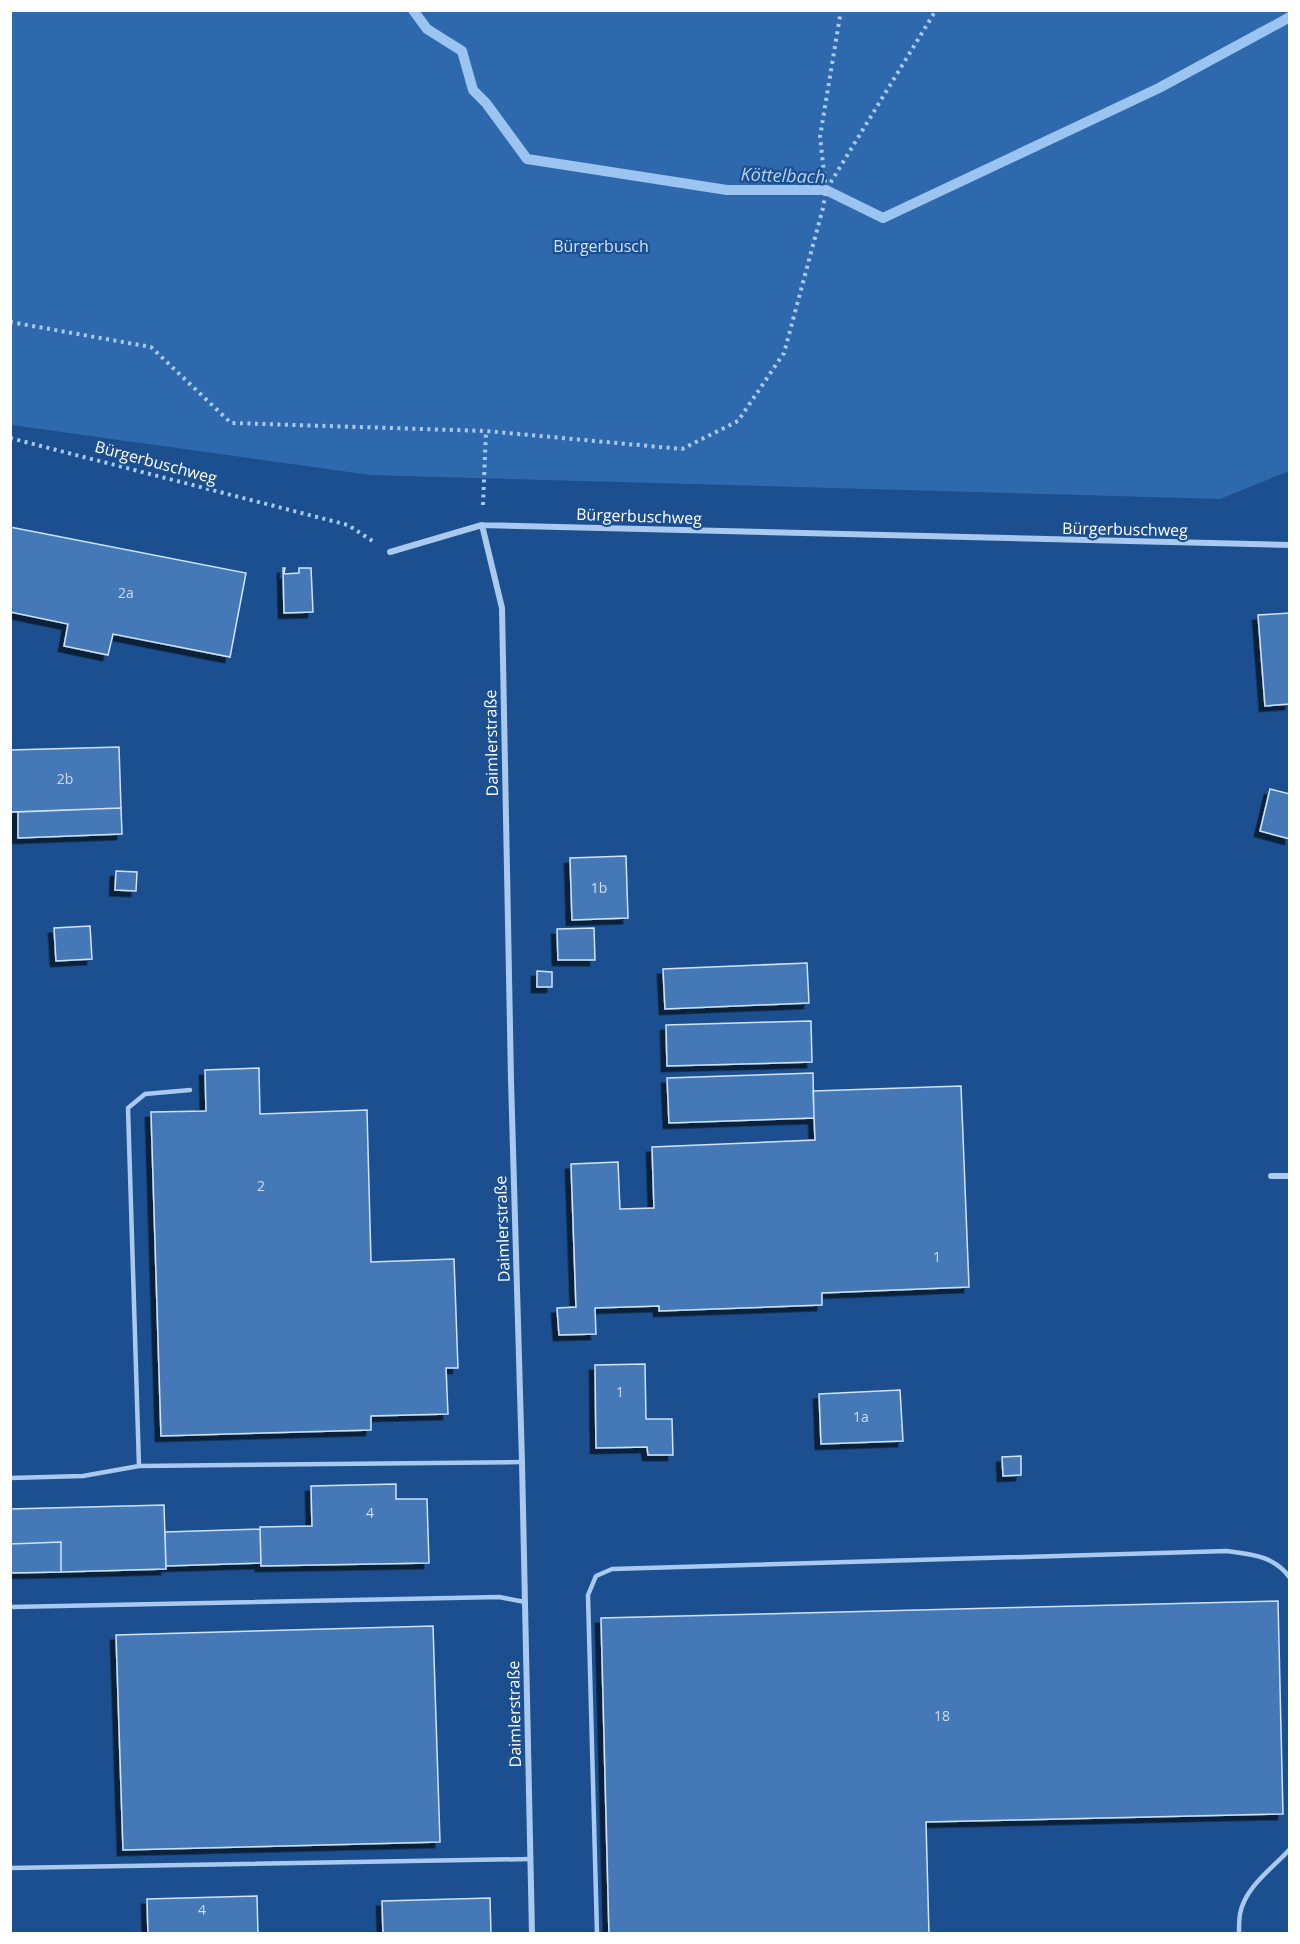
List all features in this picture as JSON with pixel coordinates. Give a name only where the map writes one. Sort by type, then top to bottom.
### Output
[{"type":"street","name":"Bürgerbuschweg","points":[[390,552],[482,525],[1290,545]]},
{"type":"street","name":"Daimlerstraße","points":[[482,525],[502,608],[532,1934]]},
{"type":"street","points":[[1271,1176],[1290,1176]]},
{"type":"lane","points":[[139,1467],[128,1108],[145,1094],[190,1090]]},
{"type":"lane","points":[[10,1478],[83,1476],[139,1467],[522,1462]]},
{"type":"lane","points":[[597,1934],[588,1595],[596,1576],[612,1569],[1227,1551],[1259,1555],[1282,1567],[1290,1578]]},
{"type":"lane","points":[[10,1606],[499,1597],[525,1602]]},
{"type":"lane","points":[[1239,1934],[1240,1914],[1245,1899],[1256,1883],[1290,1849]]},
{"type":"lane","points":[[10,1868],[531,1859]]},
{"type":"path","points":[[10,322],[151,347],[231,423],[486,431],[682,449],[738,421],[784,353],[823,208],[825,190],[820,137],[841,10]]},
{"type":"path","points":[[825,190],[936,10]]},
{"type":"path","points":[[482,525],[486,431]]},
{"type":"path","name":"Bürgerbuschweg","points":[[10,438],[348,525],[390,552]]},
{"type":"green space","name":"Bürgerbusch","points":[[11,10],[1289,11],[1289,471],[1220,499],[370,475],[11,425]]},
{"type":"building","points":[[10,527],[246,573],[230,657],[113,634],[108,655],[64,646],[68,624],[10,612]]},
{"type":"building","points":[[283,568],[285,568],[284,574],[299,573],[299,568],[311,568],[313,612],[284,613]]},
{"type":"building","points":[[1290,613],[1290,704],[1265,706],[1258,615]]},
{"type":"building","points":[[119,747],[121,808],[10,812],[10,750]]},
{"type":"building","points":[[1270,789],[1290,794],[1290,839],[1260,831]]},
{"type":"building","points":[[121,808],[122,834],[18,838],[18,812]]},
{"type":"building","points":[[626,856],[628,918],[572,920],[570,858]]},
{"type":"building","points":[[116,871],[137,872],[136,891],[115,890]]},
{"type":"building","points":[[90,926],[92,959],[56,961],[54,928]]},
{"type":"building","points":[[594,928],[595,960],[558,960],[557,929]]},
{"type":"building","points":[[807,963],[809,1003],[665,1009],[663,969]]},
{"type":"building","points":[[537,971],[552,972],[552,987],[537,987]]},
{"type":"building","points":[[811,1021],[812,1062],[667,1066],[666,1025]]},
{"type":"building","points":[[259,1068],[260,1114],[367,1110],[371,1262],[454,1259],[458,1368],[446,1368],[448,1414],[371,1416],[371,1430],[161,1436],[151,1112],[206,1111],[205,1070]]},
{"type":"building","points":[[813,1073],[814,1118],[669,1123],[667,1078]]},
{"type":"building","points":[[961,1086],[969,1287],[822,1293],[822,1305],[659,1311],[659,1306],[595,1308],[596,1334],[559,1335],[557,1308],[576,1307],[571,1164],[618,1162],[620,1209],[654,1208],[652,1147],[815,1140],[813,1091]]},
{"type":"building","points":[[645,1364],[646,1419],[672,1419],[673,1455],[648,1455],[647,1447],[596,1448],[595,1365]]},
{"type":"building","points":[[900,1390],[903,1441],[821,1444],[819,1394]]},
{"type":"building","points":[[1021,1456],[1021,1475],[1003,1476],[1002,1457]]},
{"type":"building","points":[[396,1484],[396,1499],[427,1499],[429,1563],[261,1566],[260,1527],[312,1526],[311,1486]]},
{"type":"building","points":[[164,1505],[166,1569],[61,1572],[61,1542],[10,1544],[10,1509]]},
{"type":"building","points":[[260,1529],[261,1563],[166,1566],[165,1532]]},
{"type":"building","points":[[61,1542],[61,1572],[10,1573],[10,1544]]},
{"type":"building","points":[[1278,1601],[1283,1814],[926,1822],[929,1934],[609,1934],[601,1618]]},
{"type":"building","points":[[433,1626],[440,1842],[123,1850],[116,1635]]},
{"type":"building","points":[[257,1896],[258,1934],[148,1934],[147,1899]]},
{"type":"building","points":[[490,1898],[491,1934],[383,1934],[382,1901]]},
{"type":"waterway","name":"Köttelbach","points":[[413,10],[427,29],[462,51],[473,90],[486,103],[527,159],[727,190],[826,190],[883,218],[1159,88],[1290,17]]}]
